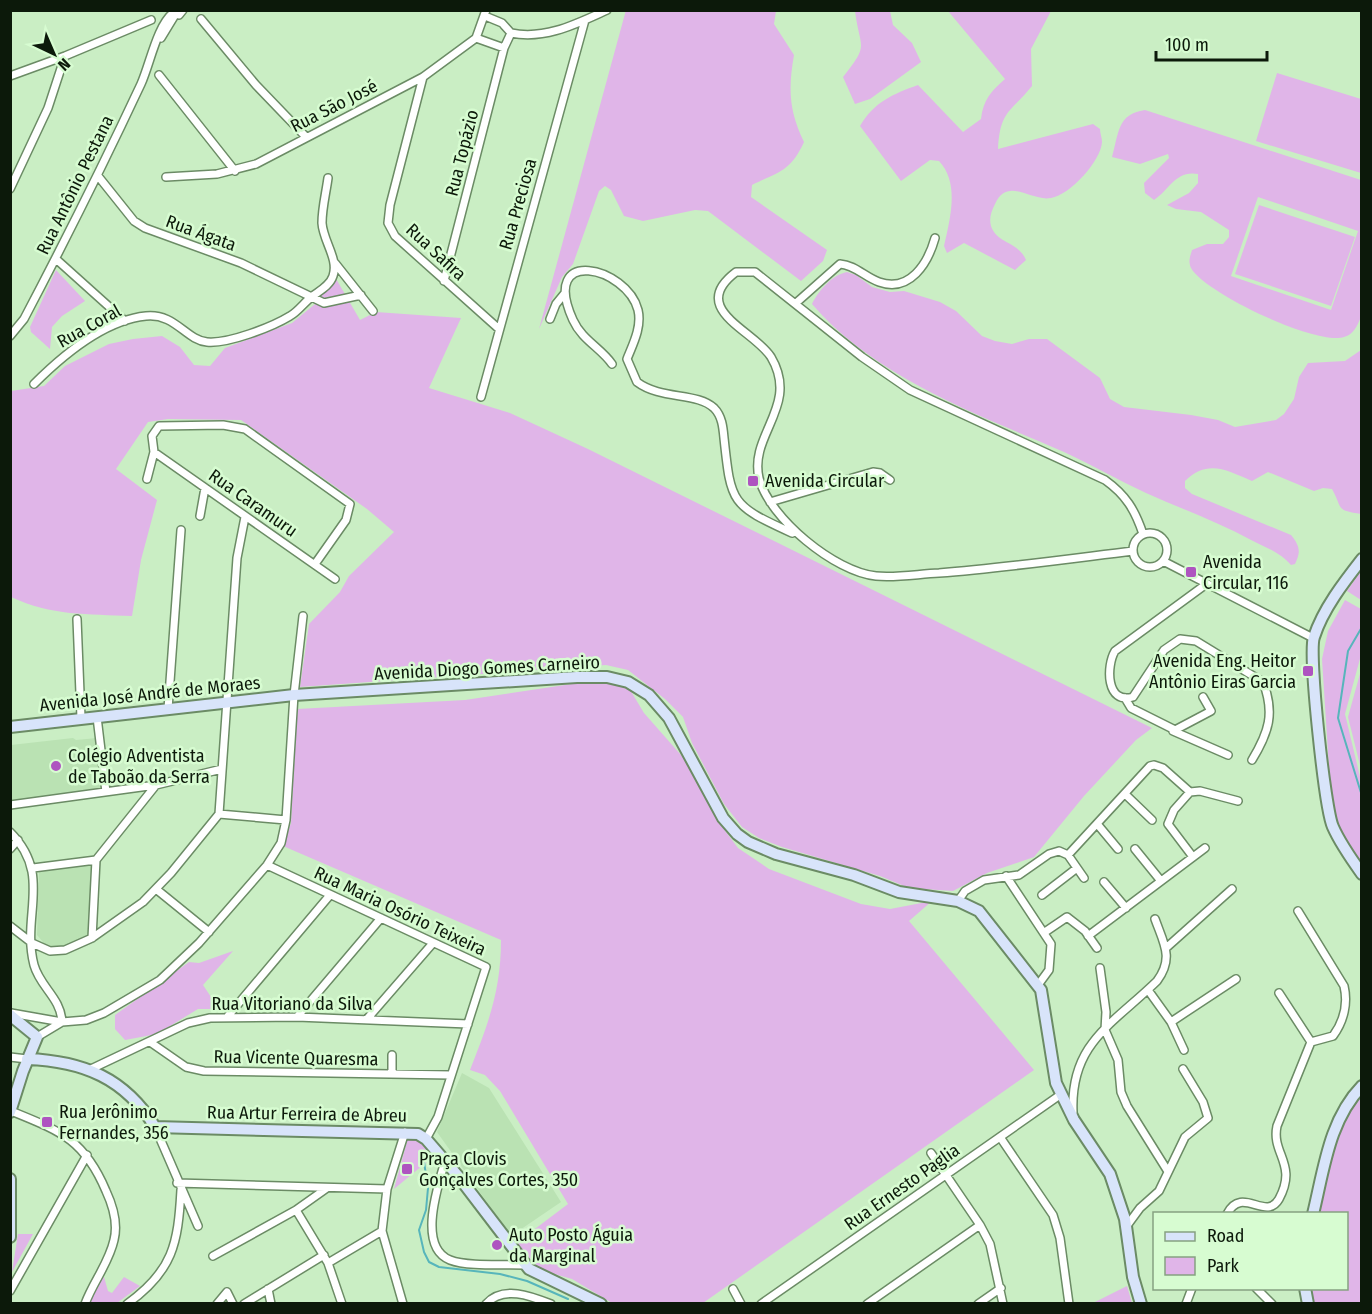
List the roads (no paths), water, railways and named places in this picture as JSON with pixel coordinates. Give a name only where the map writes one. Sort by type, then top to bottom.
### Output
[{"type":"street","points":[[173,13],[183,10]]},
{"type":"street","points":[[504,48],[476,38],[486,13],[502,23],[511,33],[533,36],[585,20],[607,10]]},
{"type":"street","name":"Rua Antônio Pestana","points":[[10,336],[24,319],[98,176],[173,13]]},
{"type":"street","points":[[201,19],[256,85],[306,137]]},
{"type":"street","points":[[10,76],[65,56],[150,20]]},
{"type":"street","name":"Rua Preciosa","points":[[481,397],[585,20]]},
{"type":"street","name":"Rua Topázio","points":[[444,281],[504,48],[511,33]]},
{"type":"street","name":"Rua São José","points":[[166,177],[235,171],[256,164],[423,77],[476,38]]},
{"type":"street","points":[[10,189],[48,108],[65,56]]},
{"type":"street","points":[[159,75],[235,171]]},
{"type":"street","name":"Rua Safira","points":[[423,77],[387,217],[395,236],[499,329]]},
{"type":"street","name":"Rua Ágata","points":[[98,176],[127,213],[145,228],[241,263],[311,297]]},
{"type":"street","points":[[328,178],[322,223],[324,237],[334,263],[373,311]]},
{"type":"street","points":[[796,303],[840,264],[854,268],[879,282],[893,284],[906,280],[926,264],[935,238]]},
{"type":"street","points":[[56,259],[125,321]]},
{"type":"street","name":"Rua Coral","points":[[34,384],[62,356],[125,321],[158,316],[168,319],[199,340],[210,343],[272,325],[291,316],[331,280],[334,263]]},
{"type":"street","points":[[550,319],[572,275],[587,269],[608,278],[630,295],[639,312],[639,324],[627,359],[637,382],[663,395],[702,401],[715,410],[722,424],[732,492],[740,503],[757,517],[797,535],[849,568],[876,576],[969,571],[1133,551]]},
{"type":"street","points":[[797,535],[770,502],[759,477],[758,467],[781,397],[780,375],[761,345],[723,313],[719,296],[730,276],[746,270],[755,272],[862,357],[910,390],[1105,480],[1130,503],[1143,534]]},
{"type":"street","points":[[565,293],[574,321],[583,336],[612,364]]},
{"type":"street","points":[[311,297],[330,303],[361,295]]},
{"type":"street","points":[[147,479],[154,452],[152,436],[159,426],[167,424],[223,425],[245,429],[350,504],[346,520],[315,564]]},
{"type":"street","name":"Rua Caramuru","points":[[154,452],[334,579]]},
{"type":"street","points":[[770,502],[873,472],[880,473],[890,480]]},
{"type":"street","points":[[200,516],[205,488]]},
{"type":"street","points":[[10,926],[32,943],[56,951],[77,946],[92,938],[129,914],[156,889],[219,814],[237,558],[245,517]]},
{"type":"street","points":[[168,709],[181,530]]},
{"type":"street","points":[[1154,533],[1164,539],[1167,550],[1163,561],[1147,567],[1137,561],[1133,551],[1135,541],[1143,534],[1154,533]]},
{"type":"street","points":[[1362,559],[1337,593],[1313,638],[1313,672],[1326,799],[1333,826],[1362,874]]},
{"type":"street","points":[[1163,561],[1205,585],[1313,638]]},
{"type":"street","points":[[1205,585],[1115,651],[1109,663],[1109,682],[1113,690],[1125,698],[1131,708],[1172,730],[1228,755]]},
{"type":"street","points":[[10,1014],[52,1022],[86,1020],[129,1000],[174,968],[267,866],[281,843],[286,820],[294,695],[303,616]]},
{"type":"street","points":[[78,619],[81,718]]},
{"type":"street","points":[[1125,698],[1133,697],[1138,692],[1169,645],[1180,639],[1196,641],[1263,682],[1271,709],[1270,723],[1265,739],[1252,760]]},
{"type":"street","name":"Avenida Diogo Gomes Carneiro","points":[[294,695],[578,677],[607,677],[628,682],[649,695],[669,718],[723,818],[748,842],[776,854],[854,875],[899,892],[958,901],[979,911],[1038,985],[1045,1006],[1056,1083],[1074,1120],[1110,1174],[1126,1227],[1133,1277],[1140,1304]]},
{"type":"street","name":"Avenida José André de Moraes","points":[[10,727],[294,695]]},
{"type":"street","points":[[1172,730],[1211,711],[1203,697]]},
{"type":"street","points":[[98,717],[106,792]]},
{"type":"street","points":[[1068,855],[1154,765],[1163,768],[1190,792]]},
{"type":"street","points":[[10,806],[156,785],[222,769]]},
{"type":"street","points":[[92,938],[96,860],[156,785]]},
{"type":"street","points":[[1193,857],[1168,824],[1174,810],[1190,792],[1200,791],[1238,801]]},
{"type":"street","points":[[1125,794],[1152,820]]},
{"type":"street","points":[[219,814],[286,820]]},
{"type":"street","points":[[1098,825],[1118,849]]},
{"type":"street","points":[[10,832],[18,840],[33,868],[32,943],[37,975],[54,996],[60,1008],[62,1022]]},
{"type":"street","points":[[10,849],[18,840]]},
{"type":"street","points":[[1088,936],[1205,848]]},
{"type":"street","points":[[1136,849],[1161,881]]},
{"type":"street","points":[[958,901],[965,891],[984,880],[1019,875],[1049,854],[1059,851],[1068,855],[1083,878]]},
{"type":"street","points":[[33,868],[96,860]]},
{"type":"street","name":"Rua Maria Osório Teixeira","points":[[267,866],[486,967],[438,1117],[426,1139]]},
{"type":"street","points":[[1042,895],[1077,868]]},
{"type":"street","points":[[1006,876],[1051,944],[1052,960],[1049,970],[1038,985]]},
{"type":"street","points":[[1104,882],[1126,908]]},
{"type":"street","points":[[156,889],[209,932]]},
{"type":"street","points":[[1166,948],[1232,889]]},
{"type":"street","points":[[228,1016],[330,895]]},
{"type":"street","points":[[1298,911],[1344,986],[1346,997],[1342,1018],[1333,1036],[1311,1042]]},
{"type":"street","points":[[1045,932],[1067,917],[1076,922],[1097,948]]},
{"type":"street","points":[[297,1017],[381,918]]},
{"type":"street","points":[[1074,1120],[1075,1072],[1083,1054],[1167,968],[1166,948],[1155,919]]},
{"type":"street","points":[[367,1019],[433,943]]},
{"type":"street","points":[[1100,969],[1106,1012],[1105,1030],[1118,1060],[1121,1092],[1127,1106],[1167,1170]]},
{"type":"street","points":[[1171,1022],[1236,979]]},
{"type":"street","points":[[1148,990],[1171,1022],[1184,1050]]},
{"type":"street","points":[[1279,993],[1311,1042]]},
{"type":"street","points":[[10,1014],[37,1037]]},
{"type":"street","name":"Rua Vitoriano da Silva","points":[[91,1069],[188,1023],[228,1016],[468,1024]]},
{"type":"street","points":[[52,1022],[41,1029],[37,1037],[27,1059],[11,1111],[60,1132],[78,1145],[87,1155],[110,1200],[116,1232],[112,1248],[85,1304]]},
{"type":"street","points":[[37,1037],[62,1022]]},
{"type":"street","name":"Rua Vicente Quaresma","points":[[150,1042],[186,1067],[204,1071],[451,1075]]},
{"type":"street","points":[[1229,1212],[1237,1202],[1245,1201],[1262,1207],[1271,1206],[1278,1200],[1287,1168],[1275,1134],[1276,1126],[1311,1042]]},
{"type":"street","points":[[392,1055],[392,1074]]},
{"type":"street","points":[[10,1057],[53,1061],[91,1069],[127,1092],[142,1107],[155,1127],[198,1226]]},
{"type":"street","points":[[1126,1227],[1140,1208],[1153,1198],[1185,1137],[1208,1118],[1203,1102],[1182,1069]]},
{"type":"street","points":[[1313,1212],[1333,1130],[1352,1096],[1362,1086]]},
{"type":"street","name":"Rua Ernesto Paglia","points":[[761,1304],[1060,1095]]},
{"type":"street","name":"Rua Artur Ferreira de Abreu","points":[[155,1127],[418,1134],[426,1139],[445,1161],[525,1265],[535,1273],[592,1302]]},
{"type":"street","points":[[403,1304],[382,1231],[387,1189],[405,1132]]},
{"type":"street","points":[[1000,1137],[1053,1215],[1060,1238],[1069,1304]]},
{"type":"street","points":[[930,1153],[980,1225],[990,1244],[1003,1304]]},
{"type":"street","points":[[10,1291],[87,1155]]},
{"type":"street","points":[[445,1161],[431,1230],[438,1250],[450,1260],[461,1262],[525,1265]]},
{"type":"street","points":[[10,1179],[10,1237]]},
{"type":"street","points":[[179,1186],[387,1189]]},
{"type":"street","points":[[127,1304],[161,1274],[172,1256],[176,1242],[179,1186]]},
{"type":"street","points":[[213,1256],[296,1209],[327,1188]]},
{"type":"street","points":[[296,1209],[328,1263],[342,1304]]},
{"type":"street","points":[[867,1304],[980,1225]]},
{"type":"street","points":[[328,1263],[382,1231]]},
{"type":"street","points":[[244,1304],[324,1255]]},
{"type":"street","points":[[978,1304],[1001,1288]]},
{"type":"street","points":[[268,1289],[271,1304]]},
{"type":"street","points":[[733,1289],[741,1304]]},
{"type":"street","points":[[1258,1290],[1272,1304]]},
{"type":"street","points":[[217,1304],[227,1292],[233,1304]]},
{"type":"street","points":[[486,1304],[495,1297],[512,1293],[551,1304]]},
{"type":"waterway","points":[[1362,627],[1348,651],[1338,718],[1362,796]]},
{"type":"waterway","points":[[424,1162],[428,1188],[426,1210],[419,1230],[429,1262],[439,1267],[500,1274],[527,1281],[568,1299]]},
{"type":"place","name":"Avenida Circular","points":[[753,481]]},
{"type":"place","name":"Avenida Circular, 116","points":[[1191,572]]},
{"type":"place","name":"Avenida Eng. Heitor Antônio Eiras Garcia","points":[[1308,671]]},
{"type":"place","name":"Colégio Adventista de Taboão da Serra","points":[[56,766]]},
{"type":"place","name":"Rua Jerônimo Fernandes, 356","points":[[47,1122]]},
{"type":"place","name":"Praça Clovis Gonçalves Cortes, 350","points":[[407,1169]]},
{"type":"place","name":"Auto Posto Águia da Marginal","points":[[497,1245]]}]
